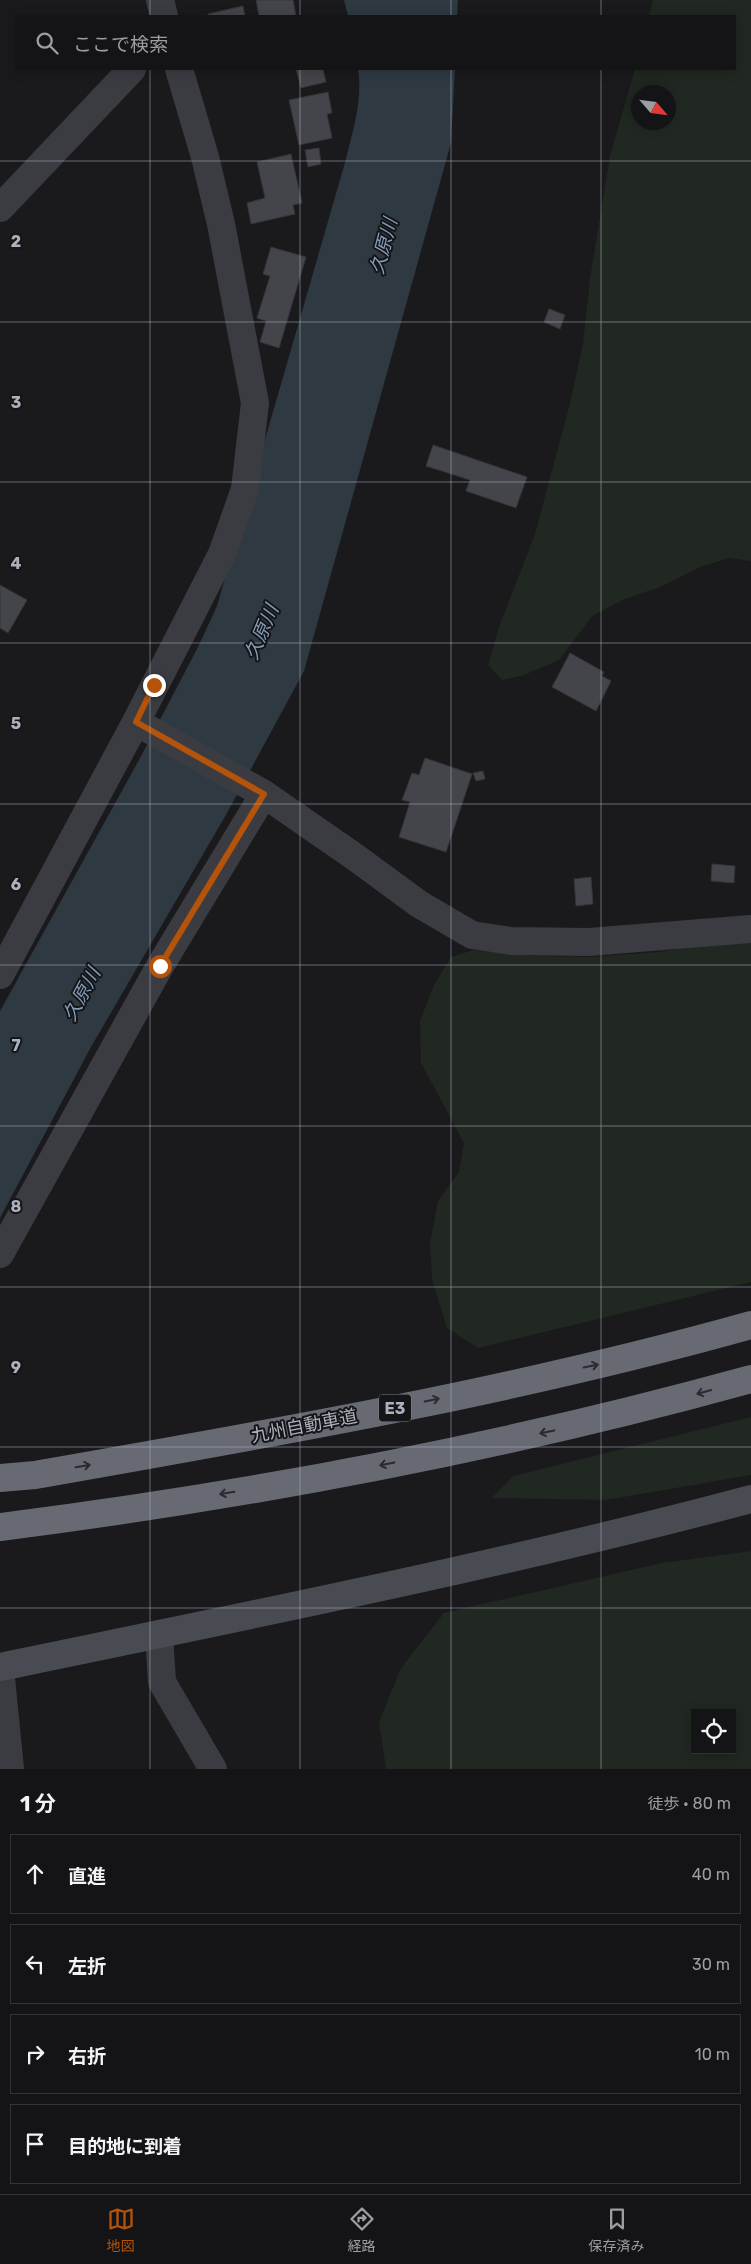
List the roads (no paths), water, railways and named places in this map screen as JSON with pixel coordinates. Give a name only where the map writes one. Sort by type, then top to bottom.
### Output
[{"type":"highway","name":"九州自動車道","points":[[0,1478],[35,1474],[254,1437],[656,1352],[751,1325]]},
{"type":"highway","points":[[0,1527],[274,1486],[543,1433],[751,1379]]},
{"type":"street","points":[[160,0],[164,15]]},
{"type":"street","points":[[0,208],[131,70]]},
{"type":"street","points":[[0,975],[146,728],[222,554],[244,489],[255,403],[221,224],[179,70]]},
{"type":"street","points":[[146,728],[264,794],[419,904],[472,935],[511,941],[589,942],[751,929]]},
{"type":"street","points":[[0,1254],[160,966],[264,794]]},
{"type":"street","points":[[10,1769],[0,1667],[402,1583],[637,1529],[751,1499]]},
{"type":"street","points":[[159,1634],[162,1682],[213,1769]]},
{"type":"water","points":[[344,0],[458,0],[457,15],[348,15]]},
{"type":"water","name":"久原川","points":[[358,70],[455,70],[451,143],[304,671],[227,813],[91,1047],[0,1218],[0,1011],[139,760],[199,645],[217,606],[346,159],[358,103]]}]
